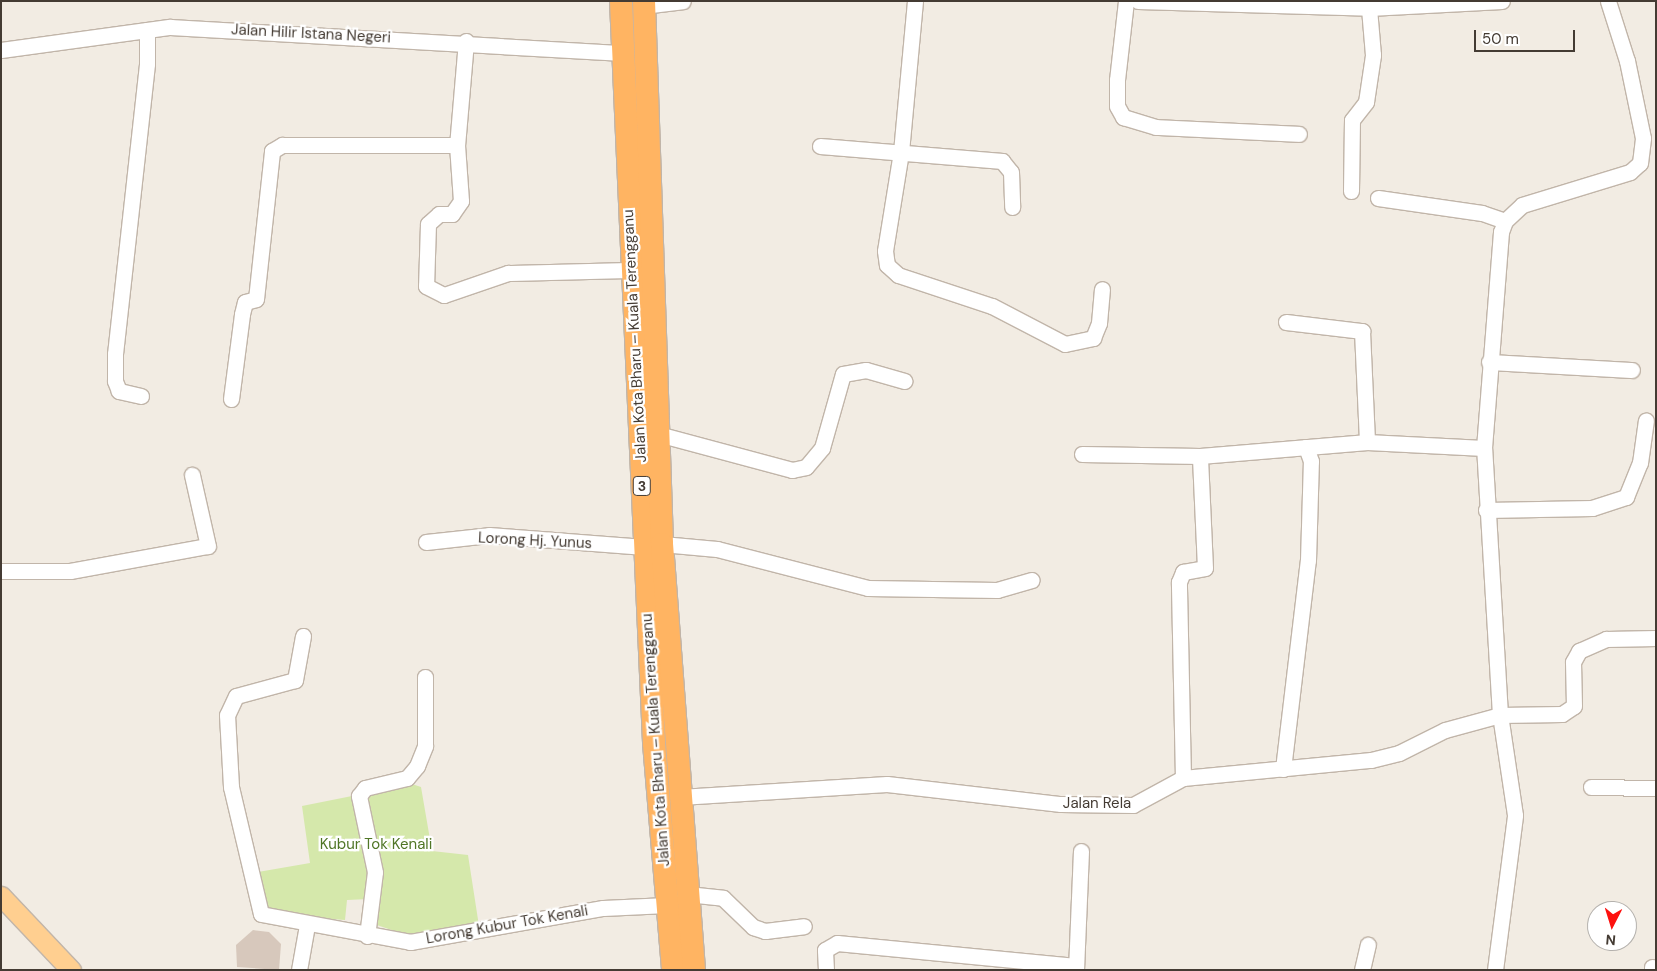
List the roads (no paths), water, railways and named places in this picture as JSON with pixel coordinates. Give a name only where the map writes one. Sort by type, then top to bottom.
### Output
[{"type":"highway","name":"Jalan Kota Bharu – Kuala Terengganu","points":[[621,1],[631,270],[654,546],[680,797],[694,970]]},
{"type":"highway","name":"Jalan Kota Bharu – Kuala Terengganu","points":[[644,4],[658,434],[654,546],[667,905],[673,970]]},
{"type":"main road","points":[[1,896],[68,969]]},
{"type":"street","points":[[644,4],[683,1]]},
{"type":"street","points":[[915,1],[901,152],[885,251],[887,264],[898,275],[992,306],[1065,344],[1093,338],[1099,324],[1102,289]]},
{"type":"street","points":[[1126,1],[1117,80],[1117,106],[1123,118],[1156,127],[1299,134]]},
{"type":"street","points":[[1138,1],[1369,8],[1502,1]]},
{"type":"street","points":[[1495,970],[1515,815],[1500,716],[1486,510],[1484,448],[1489,362],[1504,221],[1522,205],[1630,172],[1640,163],[1643,138],[1627,61],[1608,1]]},
{"type":"street","points":[[1352,191],[1352,120],[1366,102],[1373,55],[1369,8]]},
{"type":"street","name":"Jalan Hilir Istana Negeri","points":[[1,50],[170,27],[466,41],[622,53]]},
{"type":"street","points":[[141,396],[120,391],[114,381],[115,354],[147,64],[147,30]]},
{"type":"street","points":[[466,41],[457,145],[462,186],[459,209],[432,218],[428,224],[424,276],[434,293],[444,295],[508,273],[631,270]]},
{"type":"street","points":[[231,400],[242,314],[245,302],[256,299],[272,150],[282,145],[457,145]]},
{"type":"street","points":[[820,146],[901,152],[1007,164],[1012,207]]},
{"type":"street","points":[[1378,198],[1482,213],[1504,221]]},
{"type":"street","points":[[1286,322],[1362,331],[1367,442]]},
{"type":"street","points":[[1489,362],[1632,370]]},
{"type":"street","points":[[658,434],[792,470],[806,467],[822,448],[843,374],[866,370],[904,381]]},
{"type":"street","points":[[1486,510],[1592,508],[1626,497],[1640,463],[1646,420]]},
{"type":"street","points":[[1082,454],[1200,456],[1367,442],[1484,448]]},
{"type":"street","points":[[1283,769],[1308,560],[1311,461],[1306,447]]},
{"type":"street","points":[[1183,778],[1179,582],[1183,572],[1205,568],[1200,456]]},
{"type":"street","points":[[1,572],[70,570],[208,546],[192,475]]},
{"type":"street","name":"Lorong Hj. Yunus","points":[[426,542],[489,535],[717,549],[868,588],[997,590],[1032,580]]},
{"type":"street","name":"Lorong Kubur Tok Kenali","points":[[304,636],[295,680],[236,696],[227,715],[231,787],[255,903],[261,914],[271,918],[307,925],[410,942],[438,939],[604,908],[667,905]]},
{"type":"street","name":"Jalan Rela","points":[[680,797],[887,784],[1061,804],[1116,806],[1144,802],[1183,778],[1371,760],[1399,753],[1445,730],[1500,716],[1562,714],[1574,706],[1573,662],[1579,651],[1606,639],[1656,638]]},
{"type":"street","points":[[367,936],[375,872],[359,796],[365,788],[407,778],[417,766],[425,746],[425,678]]},
{"type":"street","points":[[1591,787],[1656,788]]},
{"type":"street","points":[[826,970],[825,950],[837,943],[1076,968],[1081,851]]},
{"type":"street","points":[[687,894],[722,898],[753,927],[765,931],[804,926]]},
{"type":"street","points":[[299,970],[307,925]]},
{"type":"street","points":[[1362,970],[1368,945]]},
{"type":"park label","name":"Kubur Tok Kenali","points":[[376,845]]}]
